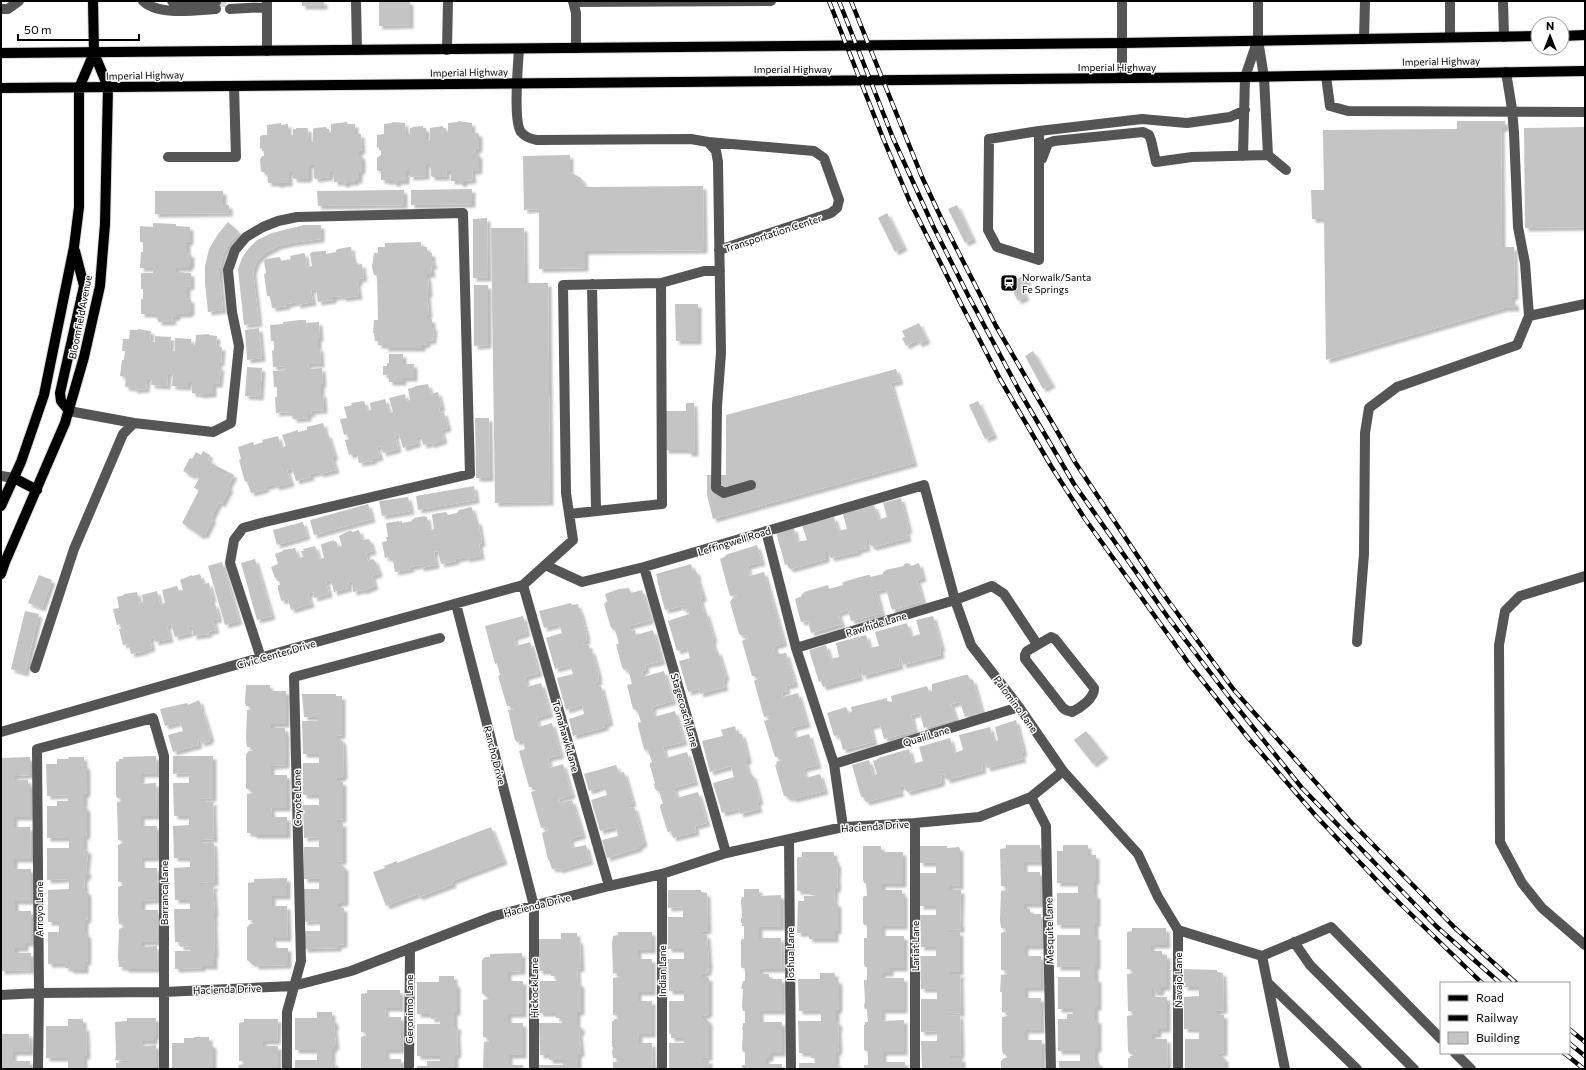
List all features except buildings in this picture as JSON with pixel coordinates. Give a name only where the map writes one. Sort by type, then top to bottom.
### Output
[{"type":"main road","name":"Bloomfield Avenue","points":[[1,574],[65,423],[84,357],[100,286],[105,224],[108,87],[94,53],[93,1]]},
{"type":"main road","points":[[1570,36],[1585,35]]},
{"type":"main road","points":[[1,53],[1122,43],[1530,36]]},
{"type":"main road","name":"Bloomfield Avenue","points":[[1,506],[21,462],[44,395],[74,248],[79,207],[79,88],[94,53]]},
{"type":"main road","name":"Imperial Highway","points":[[1,88],[1264,77],[1585,70]]},
{"type":"main road","points":[[69,411],[61,401],[60,393],[84,286],[74,248]]},
{"type":"main road","points":[[14,478],[37,490]]},
{"type":"street","points":[[1,9],[8,9],[19,1]]},
{"type":"street","points":[[143,1],[153,8],[182,11],[216,6]]},
{"type":"street","points":[[172,1],[216,6]]},
{"type":"street","points":[[356,1],[357,50]]},
{"type":"street","points":[[447,50],[448,1]]},
{"type":"street","points":[[576,48],[576,13],[573,2],[771,1]]},
{"type":"street","points":[[1122,1],[1122,78]]},
{"type":"street","points":[[1258,1],[1258,40],[1264,77],[1268,155]]},
{"type":"street","points":[[1364,39],[1365,1]]},
{"type":"street","points":[[1450,1],[1450,38]]},
{"type":"street","points":[[1503,1],[1504,37]]},
{"type":"street","points":[[229,5],[248,8],[267,4],[267,51]]},
{"type":"street","points":[[1243,156],[1245,77],[1258,40]]},
{"type":"street","name":"Transportation Center","points":[[519,49],[517,84],[518,127],[525,136],[537,140],[691,139],[814,152],[824,158],[839,200],[837,208],[831,213],[719,250],[718,156],[716,151],[708,142]]},
{"type":"street","points":[[1357,642],[1364,554],[1365,433],[1369,408],[1397,387],[1516,345],[1529,316],[1525,263],[1518,227],[1512,113],[1506,72]]},
{"type":"street","points":[[1326,76],[1330,106],[1348,111],[1512,113],[1585,112]]},
{"type":"street","points":[[168,157],[236,157],[234,86]]},
{"type":"street","points":[[1039,131],[1039,260],[997,247],[988,230],[989,139],[1039,131],[1142,119],[1187,123],[1230,117],[1245,110]]},
{"type":"street","points":[[1039,169],[1045,147],[1048,143],[1054,141],[1143,132],[1149,135],[1156,162],[1192,157],[1268,155],[1286,170]]},
{"type":"street","points":[[69,411],[134,423],[214,432],[231,423],[238,346],[232,312],[228,270],[235,250],[246,237],[263,227],[278,221],[297,217],[463,213],[470,474],[243,528],[234,540],[230,563],[261,658]]},
{"type":"street","points":[[719,250],[721,353],[717,406],[716,488],[724,493],[751,485]]},
{"type":"street","points":[[661,283],[662,504],[570,514],[566,493],[563,285],[661,283],[704,271],[720,271]]},
{"type":"street","points":[[592,284],[596,511]]},
{"type":"street","points":[[1529,316],[1585,304]]},
{"type":"street","points":[[36,668],[74,549],[123,434],[134,423]]},
{"type":"street","points":[[1,476],[14,478]]},
{"type":"street","name":"Leffingwell Road","points":[[545,564],[582,582],[644,568],[924,485]]},
{"type":"street","name":"Palomino Lane","points":[[924,485],[955,600],[971,645],[1019,707],[1063,770],[1138,854],[1158,897],[1178,930]]},
{"type":"street","name":"Civic Center Drive","points":[[1,732],[523,585],[573,540],[570,514]]},
{"type":"street","points":[[766,531],[796,648],[834,764],[842,827]]},
{"type":"street","name":"Stagecoach Lane","points":[[644,568],[726,853]]},
{"type":"street","points":[[1585,576],[1520,596],[1505,611],[1499,645],[1500,842],[1522,883],[1542,908],[1585,945]]},
{"type":"street","name":"Tomahawk Lane","points":[[523,585],[609,886]]},
{"type":"street","name":"Rawhide Lane","points":[[796,648],[955,600],[992,586],[1004,594],[1037,644]]},
{"type":"street","name":"Rancho Drive","points":[[456,604],[534,906]]},
{"type":"street","points":[[1051,637],[1054,639],[1094,688],[1091,698],[1076,710],[1072,712],[1063,708],[1025,659],[1027,651],[1037,644],[1051,637]]},
{"type":"street","name":"Coyote Lane","points":[[287,1069],[287,1012],[301,961],[294,677],[440,638]]},
{"type":"street","name":"Quail Lane","points":[[834,764],[1019,707]]},
{"type":"street","name":"Arroyo Lane","points":[[38,1069],[40,993],[38,748],[153,718]]},
{"type":"street","name":"Barranca Lane","points":[[153,718],[164,756],[164,1069]]},
{"type":"street","name":"Hacienda Drive","points":[[1,995],[40,993],[164,992],[293,986],[351,971],[494,916],[609,886],[662,874],[726,853],[842,827],[915,823],[979,817],[1032,797],[1063,770]]},
{"type":"street","name":"Mesquite Lane","points":[[1032,797],[1046,826],[1051,1069]]},
{"type":"street","name":"Lariat Lane","points":[[915,823],[915,1069]]},
{"type":"street","name":"Joshua Lane","points":[[789,839],[790,1069]]},
{"type":"street","name":"Indian Lane","points":[[662,874],[662,1069]]},
{"type":"street","name":"Hickock Lane","points":[[534,906],[534,1069]]},
{"type":"street","points":[[1178,930],[1262,956],[1331,927],[1440,1038]]},
{"type":"street","name":"Navajo Lane","points":[[1178,930],[1178,1069]]},
{"type":"street","points":[[1294,942],[1310,965],[1414,1069]]},
{"type":"street","name":"Geronimo Lane","points":[[409,1069],[410,948]]},
{"type":"street","points":[[1262,956],[1285,1069]]},
{"type":"street","points":[[1267,982],[1357,1069]]},
{"type":"street","points":[[1456,1054],[1471,1069]]},
{"type":"tunnel","points":[[216,2],[229,2]]},
{"type":"railway","points":[[829,1],[910,202],[1000,379],[1051,466],[1085,519],[1190,665],[1249,739],[1316,816],[1386,890],[1481,982]]},
{"type":"railway","points":[[839,1],[893,138],[934,228],[1021,394],[1074,484],[1167,616],[1232,701],[1302,788],[1436,926],[1499,982]]},
{"type":"railway","points":[[851,1],[922,177],[942,220],[996,326],[1075,462],[1161,591],[1234,690],[1350,821],[1455,928],[1515,982]]},
{"type":"railway","points":[[1570,1030],[1585,1042]]},
{"type":"railway","points":[[1570,1044],[1585,1056]]},
{"type":"railway","points":[[1565,1054],[1584,1069]]},
{"type":"place","name":"Norwalk/Santa Fe Springs","points":[[1009,283]]}]
